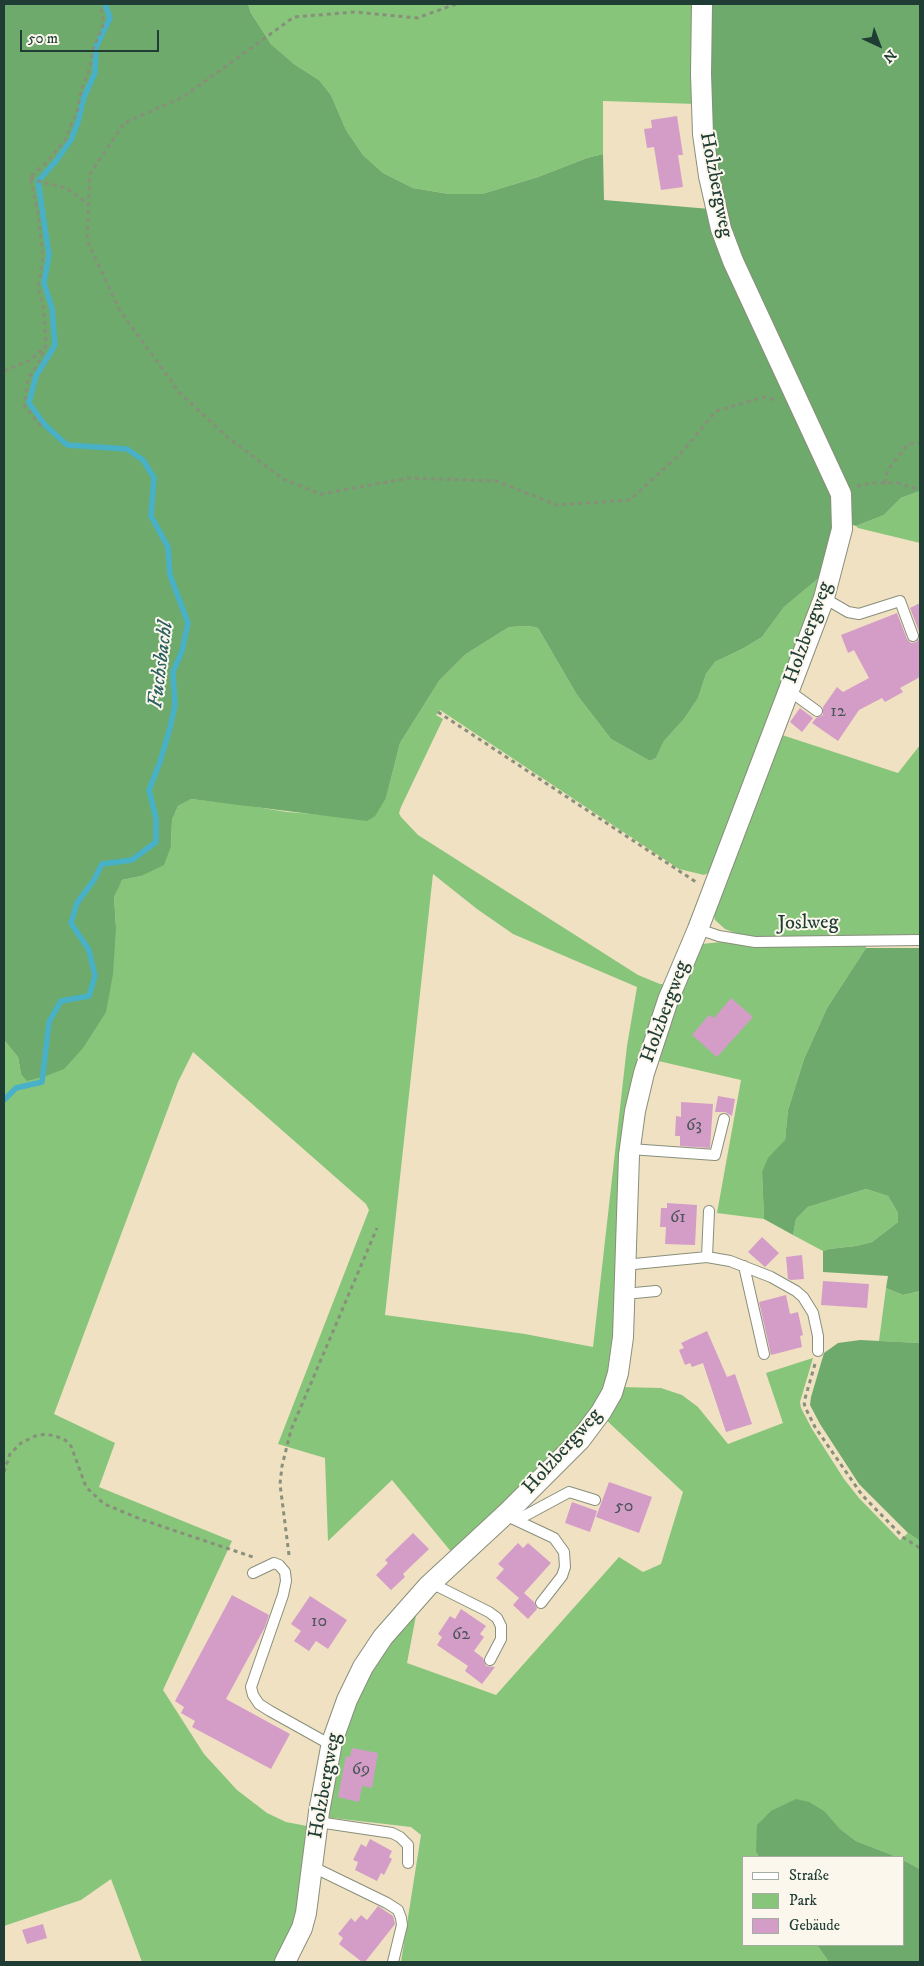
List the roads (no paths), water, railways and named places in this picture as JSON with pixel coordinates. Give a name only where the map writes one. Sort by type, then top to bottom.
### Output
[{"type":"street","name":"Holzbergweg","points":[[286,1962],[302,1928],[310,1896],[318,1822],[331,1745],[350,1692],[372,1652],[431,1583],[511,1517],[580,1440],[608,1402],[615,1384],[621,1356],[630,1149],[635,1112],[644,1073],[668,1000],[698,929],[824,598],[842,529],[841,494],[732,261],[716,208],[704,134],[701,74],[702,4]]},
{"type":"lane","points":[[824,598],[848,612],[859,614],[900,601],[913,636]]},
{"type":"lane","points":[[788,690],[817,711]]},
{"type":"lane","name":"Joslweg","points":[[698,929],[719,936],[755,942],[920,940]]},
{"type":"lane","points":[[630,1149],[716,1155],[724,1119]]},
{"type":"lane","points":[[707,1257],[709,1211]]},
{"type":"lane","points":[[624,1265],[707,1257],[719,1258],[744,1266],[786,1285],[803,1298],[809,1305],[816,1324],[818,1352]]},
{"type":"lane","points":[[744,1266],[764,1354]]},
{"type":"lane","points":[[624,1294],[656,1291]]},
{"type":"lane","points":[[511,1517],[569,1492],[595,1500]]},
{"type":"lane","points":[[511,1517],[554,1538],[564,1552],[565,1567],[562,1576],[541,1603]]},
{"type":"lane","points":[[253,1573],[274,1562],[280,1565],[285,1572],[286,1581],[283,1595],[251,1687],[253,1696],[270,1711],[331,1745]]},
{"type":"lane","points":[[431,1583],[497,1618],[501,1626],[501,1639],[490,1660]]},
{"type":"lane","points":[[318,1822],[392,1833],[400,1837],[408,1845],[408,1863]]},
{"type":"lane","points":[[313,1868],[398,1910],[402,1925],[393,1962]]},
{"type":"waterway","name":"Fuchsbachl","points":[[4,1100],[16,1088],[42,1082],[49,1022],[61,1001],[89,996],[95,976],[89,950],[71,923],[77,903],[94,880],[102,864],[132,860],[156,842],[156,818],[149,790],[170,728],[175,705],[173,672],[182,651],[188,623],[170,575],[168,547],[151,516],[154,478],[143,460],[127,449],[67,445],[45,425],[29,403],[36,376],[55,345],[52,308],[44,283],[49,255],[38,181],[71,140],[78,122],[84,97],[95,73],[96,47],[110,18],[105,4]]}]
